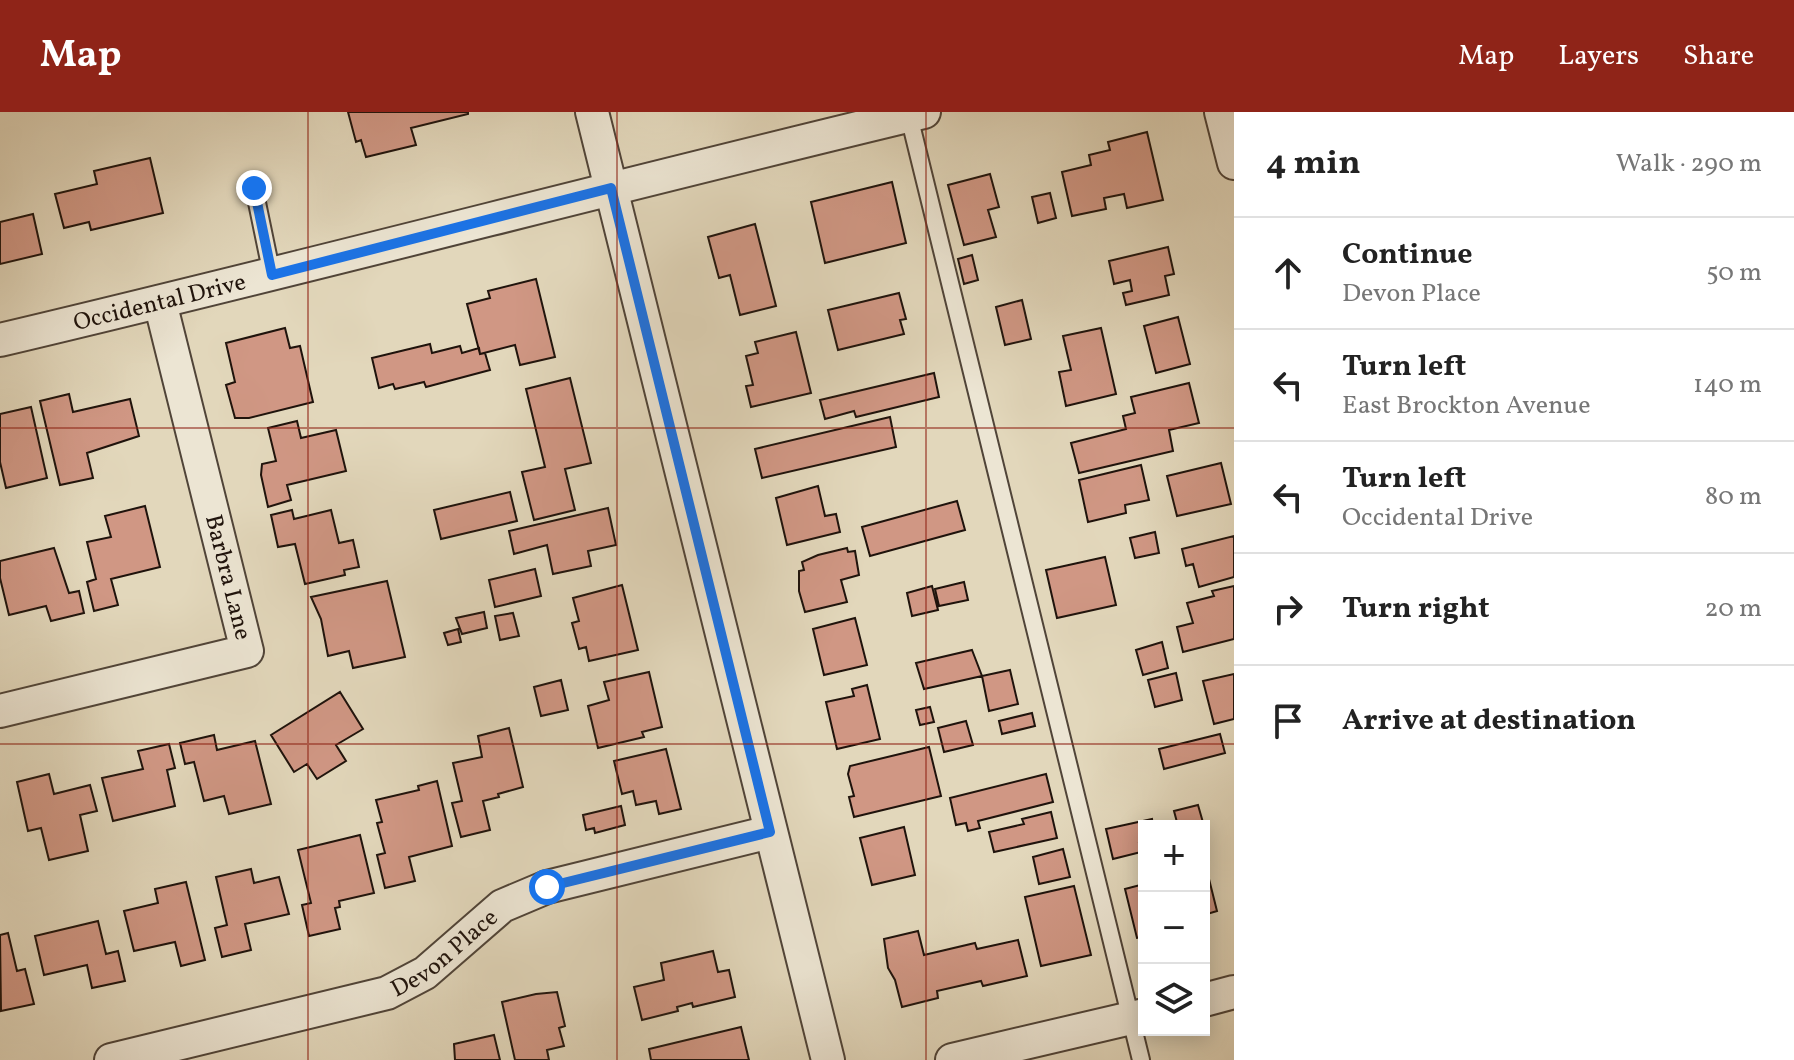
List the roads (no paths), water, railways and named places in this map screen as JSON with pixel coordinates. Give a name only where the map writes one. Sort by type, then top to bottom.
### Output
[{"type":"street","points":[[592,112],[828,1060]]},
{"type":"street","points":[[1221,112],[1234,163]]},
{"type":"street","name":"Occidental Drive","points":[[0,340],[272,275],[914,113]]},
{"type":"street","name":"Barbra Lane","points":[[0,711],[247,651],[160,302]]},
{"type":"street","name":"Devon Place","points":[[111,1060],[387,993],[425,973],[502,906],[547,887],[770,832]]},
{"type":"street","points":[[1210,998],[1234,992]]},
{"type":"street","points":[[952,1060],[1137,1016]]},
{"type":"lane","points":[[914,113],[1137,1016],[1141,1060]]},
{"type":"lane","points":[[254,188],[272,275]]}]
